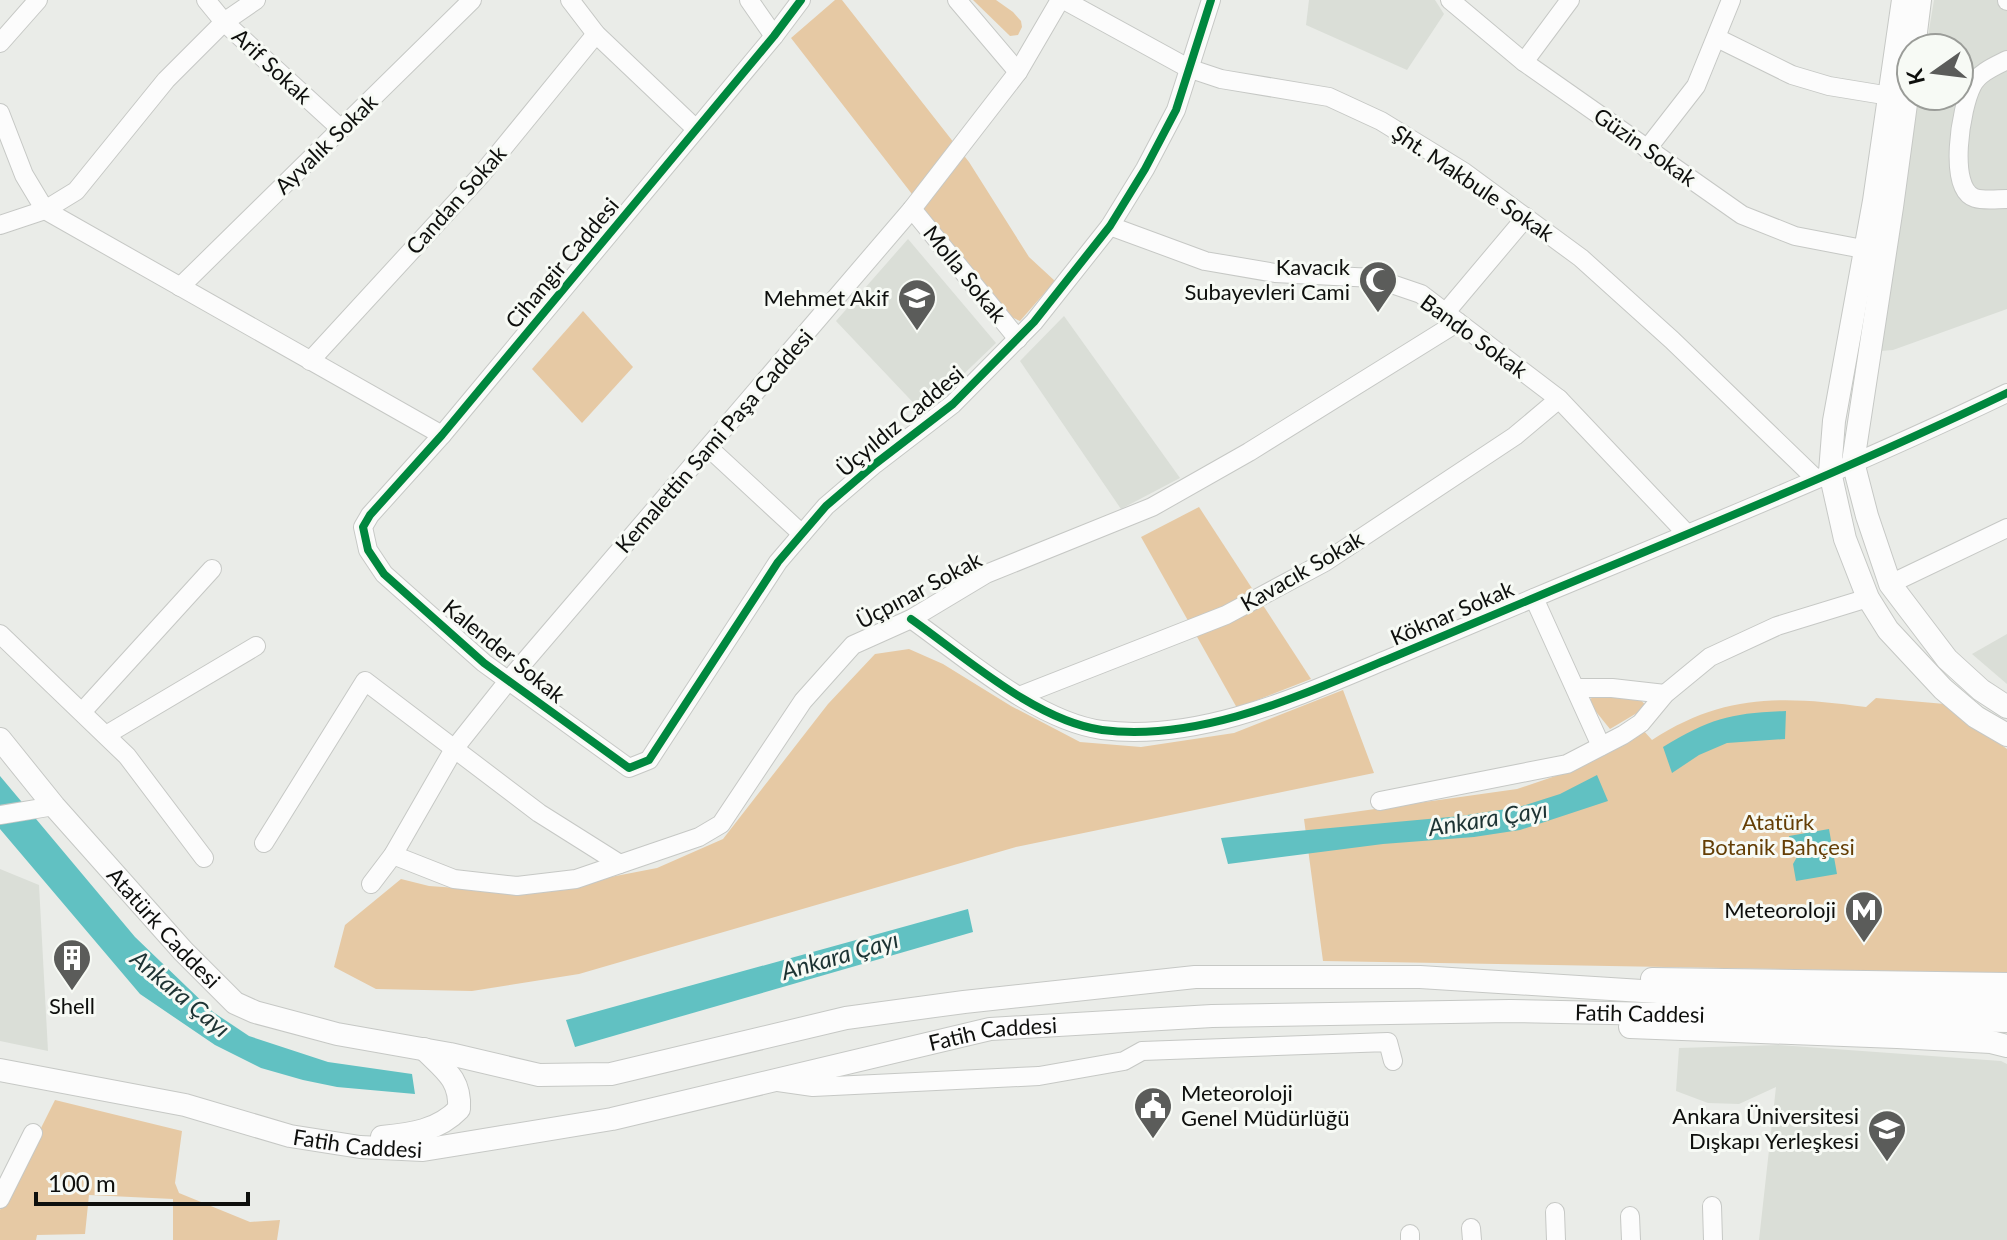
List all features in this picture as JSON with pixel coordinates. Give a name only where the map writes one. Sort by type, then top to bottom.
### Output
[{"type":"main road","points":[[1903,0],[1874,201],[1823,476],[1868,598],[1888,630],[1943,689],[1976,717],[2007,735]]},
{"type":"main road","points":[[1916,32],[1920,0]]},
{"type":"main road","points":[[1904,112],[1853,462],[1890,584],[1947,659],[1981,690],[2007,707]]},
{"type":"main road","name":"Atatürk Caddesi","points":[[0,739],[44,807],[235,1003],[255,1012],[337,1034],[424,1049]]},
{"type":"main road","name":"Fatih Caddesi","points":[[424,1049],[539,1075],[611,1074],[846,1018],[1195,977],[1420,977],[1535,985],[1689,1004],[2007,1021]]},
{"type":"main road","points":[[1535,985],[1695,978],[2007,984]]},
{"type":"main road","name":"Fatih Caddesi","points":[[0,1070],[185,1105],[290,1136],[360,1147],[423,1150],[612,1119],[990,1029],[1212,1016],[1510,1011],[1689,1004],[2007,1003]]},
{"type":"main road","points":[[1510,1011],[1621,1027],[1897,1037],[1991,1042],[2007,1046]]},
{"type":"main road","points":[[328,1142],[405,1135],[446,1122],[459,1109],[460,1093],[454,1079],[424,1049]]},
{"type":"street","points":[[0,43],[38,0]]},
{"type":"street","name":"Arif Sokak","points":[[206,0],[224,22],[341,129]]},
{"type":"street","points":[[0,225],[45,210],[76,191],[166,80],[224,22],[256,0]]},
{"type":"street","name":"Ayvalık Sokak","points":[[180,287],[472,0]]},
{"type":"street","points":[[570,0],[596,34],[696,129]]},
{"type":"street","points":[[749,0],[774,36]]},
{"type":"street","name":"Cihangir Caddesi","points":[[368,550],[363,527],[370,515],[442,435],[801,0]]},
{"type":"street","points":[[957,0],[1018,72]]},
{"type":"street","name":"Kemalettin Sami Paşa Caddesi","points":[[371,884],[393,855],[454,749],[508,681],[912,209],[1018,72],[1062,0]]},
{"type":"street","name":"Şht. Makbule Sokak","points":[[1062,0],[1188,68],[1221,79],[1329,97],[1381,121],[1464,172],[1581,258],[1823,476]]},
{"type":"street","name":"Üçyıldız Caddesi","points":[[629,768],[649,760],[778,562],[826,506],[953,404],[1034,322],[1110,226],[1176,110],[1211,0]]},
{"type":"street","name":"Güzin Sokak","points":[[1450,0],[1524,62],[1742,215],[1795,236],[1863,249]]},
{"type":"street","points":[[1524,62],[1570,0]]},
{"type":"street","points":[[1647,149],[1696,86],[1731,0]]},
{"type":"street","name":"Candan Sokak","points":[[310,361],[481,175],[596,34]]},
{"type":"street","points":[[1717,38],[1792,75],[1829,86],[1890,96]]},
{"type":"street","points":[[2007,60],[1988,69],[1972,84],[1962,126],[1958,173],[1963,188],[1975,198],[2007,199]]},
{"type":"street","points":[[0,113],[24,175],[45,210],[442,435]]},
{"type":"street","name":"Molla Sokak","points":[[912,209],[1018,339]]},
{"type":"street","name":"Üçpınar Sokak","points":[[393,855],[454,879],[517,886],[576,879],[699,837],[721,824],[803,701],[853,645],[911,619],[986,574],[1152,507],[1249,452],[1452,317],[1526,217]]},
{"type":"street","name":"Bando Sokak","points":[[1110,226],[1205,261],[1275,273],[1374,278],[1421,294],[1559,399],[1687,534]]},
{"type":"street","name":"Köknar Sokak","points":[[911,619],[1047,713],[1101,730],[1156,731],[1210,722],[1301,695],[1823,476],[2007,393]]},
{"type":"street","name":"Kavacık Sokak","points":[[1019,696],[1226,615],[1325,562],[1515,436],[1559,399]]},
{"type":"street","points":[[709,448],[802,534]]},
{"type":"street","points":[[1890,584],[2007,528]]},
{"type":"street","name":"Kalender Sokak","points":[[368,550],[384,574],[484,663],[629,768]]},
{"type":"street","points":[[82,712],[212,569]]},
{"type":"street","points":[[1534,598],[1601,746]]},
{"type":"street","points":[[1380,801],[1567,764],[1641,723],[1665,694],[1710,657],[1777,626],[1868,598]]},
{"type":"street","points":[[0,634],[127,756],[204,858]]},
{"type":"street","points":[[106,735],[256,646]]},
{"type":"street","points":[[264,843],[365,681],[539,813],[620,864]]},
{"type":"street","points":[[1576,688],[1612,688],[1665,694]]},
{"type":"street","points":[[0,815],[44,807]]},
{"type":"street","points":[[771,1081],[813,1087],[983,1080],[1039,1076],[1124,1061],[1142,1051],[1388,1042],[1393,1061]]},
{"type":"street","points":[[0,1199],[33,1133]]},
{"type":"street","points":[[1712,1206],[1713,1240]]},
{"type":"street","points":[[1555,1212],[1556,1240]]},
{"type":"street","points":[[1630,1216],[1631,1240]]},
{"type":"shaded area","points":[[1309,0],[1435,0],[1444,14],[1407,70],[1306,25]]},
{"type":"shaded area","points":[[1934,0],[2007,0],[2007,309],[1893,350],[1881,351],[1917,112],[1975,112],[1975,32],[1929,32]]},
{"type":"shaded area","name":"Mehmet Akif","points":[[908,239],[996,343],[923,413],[836,321]]},
{"type":"shaded area","points":[[1064,316],[1180,478],[1121,509],[1020,361]]},
{"type":"shaded area","points":[[2007,634],[2007,684],[1972,654]]},
{"type":"shaded area","points":[[0,869],[39,885],[48,1051],[0,1041]]},
{"type":"shaded area","name":"Ankara Üniversitesi Dışkapı Yerleşkesi","points":[[1779,1045],[2001,1061],[2007,1064],[2007,1240],[1759,1240],[1776,1087],[1739,1104],[1708,1103],[1676,1091],[1679,1048]]},
{"type":"green space","points":[[835,0],[842,0],[969,162],[1029,257],[1055,281],[1020,321],[1005,314],[791,38]]},
{"type":"green space","points":[[973,0],[996,0],[1013,12],[1021,21],[1018,35],[1010,36]]},
{"type":"green space","points":[[583,311],[633,367],[582,423],[532,369]]},
{"type":"green space","points":[[1199,507],[1311,679],[1237,708],[1141,537]]},
{"type":"green space","points":[[909,649],[943,664],[1011,706],[1080,742],[1141,747],[1234,733],[1343,690],[1374,773],[1016,847],[579,974],[472,991],[376,989],[334,967],[345,925],[401,879],[429,886],[528,893],[657,868],[723,839],[828,704],[875,654]]},
{"type":"green space","points":[[1601,693],[1640,699],[1647,707],[1610,729],[1593,708],[1590,699]]},
{"type":"green space","name":"Atatürk Botanik Bahçesi","points":[[1876,698],[1945,704],[2007,749],[2007,973],[1323,961],[1304,819],[1517,789],[1579,768],[1643,730],[1652,740],[1704,713],[1730,706],[1781,700],[1866,707]]},
{"type":"green space","points":[[55,1100],[182,1131],[175,1183],[179,1193],[250,1222],[280,1220],[277,1240],[173,1240],[173,1199],[89,1195],[85,1234],[37,1235],[36,1240],[0,1240],[0,1210]]},
{"type":"water","points":[[1786,711],[1785,739],[1727,743],[1699,755],[1672,773],[1663,747],[1680,737],[1722,719],[1750,713]]},
{"type":"water","name":"Ankara Çayı","points":[[1597,775],[1608,801],[1520,830],[1228,864],[1221,838],[1461,816],[1519,807],[1560,794]]},
{"type":"water","name":"Ankara Çayı","points":[[0,776],[135,937],[213,1012],[249,1036],[328,1062],[412,1074],[415,1094],[337,1087],[261,1068],[215,1045],[140,994],[0,829]]},
{"type":"water","points":[[1829,829],[1837,874],[1796,881],[1793,864],[1797,857],[1792,854],[1789,836]]},
{"type":"water","name":"Ankara Çayı","points":[[968,909],[973,932],[575,1047],[566,1020]]},
{"type":"cycle path","points":[[801,0],[363,527],[368,550],[384,574],[484,663],[629,768],[649,760],[778,562],[826,506],[953,404],[1034,322],[1110,226],[1176,110],[1211,0]]},
{"type":"cycle path","points":[[911,619],[1027,701],[1077,724],[1102,730],[1139,732],[1212,723],[1284,701],[1353,674],[1779,496],[2007,393]]},
{"type":"place","name":"Kavacık Subayevleri Cami","points":[[1378,314]]},
{"type":"place","name":"Mehmet Akif","points":[[917,332]]},
{"type":"place","name":"Meteoroloji","points":[[1864,944]]},
{"type":"place","name":"Shell","points":[[72,992]]},
{"type":"place","name":"Meteoroloji Genel Müdürlüğü","points":[[1153,1140]]},
{"type":"place","name":"Ankara Üniversitesi Dışkapı Yerleşkesi","points":[[1887,1163]]}]
